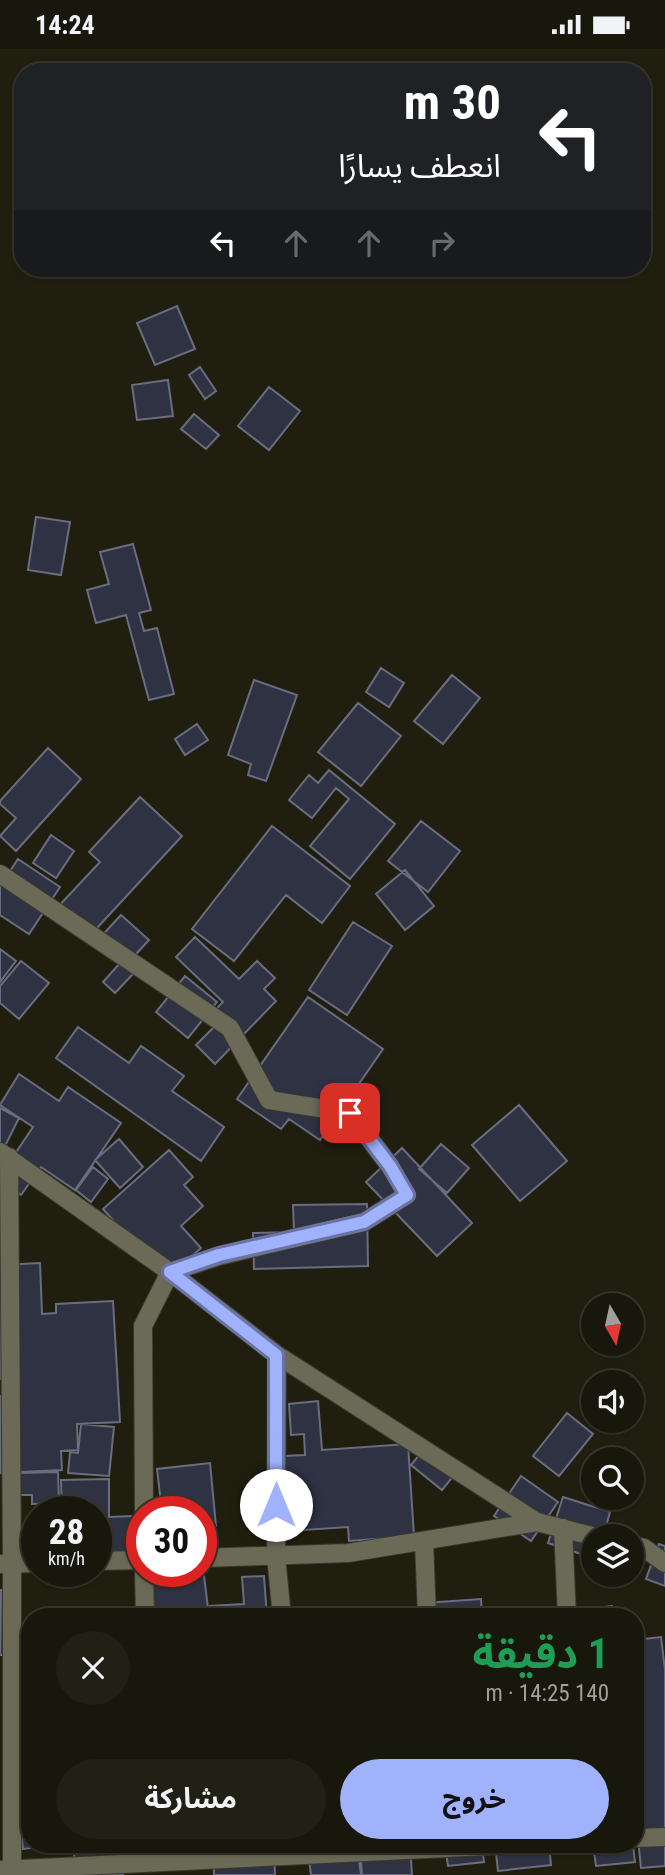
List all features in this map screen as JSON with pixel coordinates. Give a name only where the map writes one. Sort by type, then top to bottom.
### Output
[{"type":"street","points":[[0,874],[230,1028],[269,1100],[350,1113],[390,1166],[407,1195],[364,1222],[219,1255],[170,1272],[143,1326],[144,1496]]},
{"type":"street","points":[[4,1154],[170,1272],[276,1355],[537,1522],[581,1533]]},
{"type":"street","points":[[4,1154],[6,1869],[146,1854],[185,1853]]},
{"type":"street","points":[[276,1355],[276,1556],[281,1608]]},
{"type":"street","points":[[217,1558],[348,1553],[537,1522]]},
{"type":"street","points":[[563,1528],[567,1608]]},
{"type":"street","points":[[424,1541],[427,1608]]},
{"type":"street","points":[[644,1548],[665,1563]]},
{"type":"street","points":[[144,1587],[145,1608]]},
{"type":"street","points":[[644,1838],[665,1837]]},
{"type":"building","points":[[177,306],[195,349],[155,365],[137,323]]},
{"type":"building","points":[[200,367],[216,391],[205,399],[189,375]]},
{"type":"building","points":[[168,380],[173,416],[137,420],[132,385]]},
{"type":"building","points":[[269,387],[300,411],[269,450],[238,426]]},
{"type":"building","points":[[194,414],[219,435],[206,449],[181,429]]},
{"type":"building","points":[[36,517],[70,522],[61,575],[28,570]]},
{"type":"building","points":[[133,544],[151,610],[139,613],[144,631],[157,628],[174,694],[149,700],[126,615],[96,623],[87,590],[109,584],[100,552]]},
{"type":"building","points":[[381,668],[404,683],[389,707],[366,692]]},
{"type":"building","points":[[452,675],[480,698],[443,744],[414,721]]},
{"type":"building","points":[[254,680],[297,695],[266,781],[248,775],[251,764],[228,755]]},
{"type":"building","points":[[358,703],[401,736],[361,786],[318,752]]},
{"type":"building","points":[[197,724],[208,740],[185,755],[175,739]]},
{"type":"building","points":[[48,748],[81,779],[16,851],[0,836],[16,818],[0,801]]},
{"type":"building","points":[[329,770],[395,824],[350,879],[310,846],[349,799],[336,788],[312,818],[289,800],[309,775],[318,783]]},
{"type":"building","points":[[140,797],[182,836],[85,941],[54,911],[100,862],[89,852]]},
{"type":"building","points":[[421,821],[460,851],[428,892],[388,861]]},
{"type":"building","points":[[272,826],[350,886],[322,923],[286,895],[234,961],[192,929]]},
{"type":"building","points":[[51,835],[74,851],[56,878],[33,863]]},
{"type":"building","points":[[18,859],[60,887],[29,934],[0,915],[0,886]]},
{"type":"building","points":[[405,870],[434,906],[405,930],[376,894]]},
{"type":"building","points":[[121,915],[149,940],[125,966],[97,941]]},
{"type":"building","points":[[353,922],[392,946],[347,1015],[309,990]]},
{"type":"building","points":[[195,937],[239,979],[257,961],[275,978],[264,989],[276,1001],[215,1064],[196,1045],[215,1026],[207,1018],[223,1002],[176,957]]},
{"type":"building","points":[[0,949],[16,961],[0,982]]},
{"type":"building","points":[[21,961],[49,983],[19,1019],[0,1003],[0,986]]},
{"type":"building","points":[[121,962],[133,974],[115,993],[103,982]]},
{"type":"building","points":[[185,976],[217,1002],[188,1038],[156,1012]]},
{"type":"building","points":[[308,997],[383,1049],[320,1140],[289,1119],[281,1129],[237,1099]]},
{"type":"building","points":[[78,1027],[129,1063],[141,1046],[184,1076],[172,1091],[224,1127],[201,1161],[56,1058]]},
{"type":"building","points":[[19,1074],[59,1101],[68,1087],[121,1123],[75,1190],[41,1167],[21,1195],[0,1181],[0,1176],[33,1127],[0,1105]]},
{"type":"building","points":[[519,1105],[567,1161],[520,1201],[472,1145]]},
{"type":"building","points":[[0,1108],[19,1118],[0,1156]]},
{"type":"building","points":[[119,1139],[143,1167],[120,1188],[95,1160]]},
{"type":"building","points":[[441,1144],[469,1168],[447,1193],[419,1169]]},
{"type":"building","points":[[402,1148],[472,1223],[437,1256],[366,1182]]},
{"type":"building","points":[[169,1150],[193,1177],[184,1185],[203,1206],[181,1226],[201,1248],[166,1279],[103,1209]]},
{"type":"building","points":[[93,1167],[108,1179],[91,1202],[76,1190]]},
{"type":"building","points":[[367,1204],[368,1266],[254,1269],[253,1233],[294,1232],[293,1205]]},
{"type":"building","points":[[40,1263],[42,1314],[56,1313],[56,1304],[113,1301],[120,1422],[77,1424],[78,1450],[61,1451],[62,1470],[1,1473],[0,1396],[16,1396],[15,1378],[0,1379],[0,1265]]},
{"type":"building","points":[[318,1401],[322,1450],[408,1444],[414,1536],[349,1541],[348,1527],[288,1531],[283,1456],[305,1455],[304,1434],[291,1435],[289,1404]]},
{"type":"building","points":[[567,1413],[581,1424],[581,1433],[593,1434],[559,1476],[533,1456]]},
{"type":"building","points":[[81,1424],[114,1427],[109,1476],[68,1473],[70,1452],[78,1453]]},
{"type":"building","points":[[428,1444],[459,1469],[442,1490],[411,1465]]},
{"type":"building","points":[[210,1463],[213,1496],[160,1496],[157,1469]]},
{"type":"building","points":[[58,1472],[59,1496],[18,1495],[17,1473]]},
{"type":"building","points":[[521,1476],[558,1502],[531,1541],[494,1516]]},
{"type":"building","points":[[109,1479],[109,1496],[62,1496],[61,1480]]},
{"type":"building","points":[[563,1497],[581,1503],[581,1510],[610,1512],[607,1524],[581,1524],[581,1554],[548,1543]]},
{"type":"building","points":[[126,1516],[126,1557],[112,1557],[112,1517]]},
{"type":"building","points":[[659,1544],[665,1546],[665,1586],[646,1579]]},
{"type":"building","points":[[264,1576],[266,1608],[210,1608],[244,1604],[242,1577]]},
{"type":"building","points":[[152,1587],[205,1587],[208,1608],[154,1608]]},
{"type":"building","points":[[2,1590],[3,1655],[0,1655]]},
{"type":"building","points":[[481,1599],[482,1608],[425,1608],[425,1603]]},
{"type":"building","points":[[661,1637],[665,1670],[665,1866],[641,1868],[639,1853],[644,1853],[644,1639]]},
{"type":"building","points":[[74,1853],[122,1853],[123,1875],[76,1875]]},
{"type":"building","points":[[213,1853],[274,1853],[275,1875],[214,1875]]},
{"type":"building","points":[[308,1853],[358,1853],[361,1875],[311,1875]]},
{"type":"building","points":[[361,1853],[411,1853],[412,1875],[362,1875]]},
{"type":"building","points":[[446,1853],[483,1853],[484,1862],[448,1866]]},
{"type":"building","points":[[496,1853],[550,1853],[551,1865],[498,1871]]},
{"type":"building","points":[[594,1853],[634,1853],[635,1862],[596,1866]]},
{"type":"route","points":[[276,1505],[276,1355],[170,1272],[219,1255],[364,1222],[407,1195],[390,1166],[350,1113]]}]
